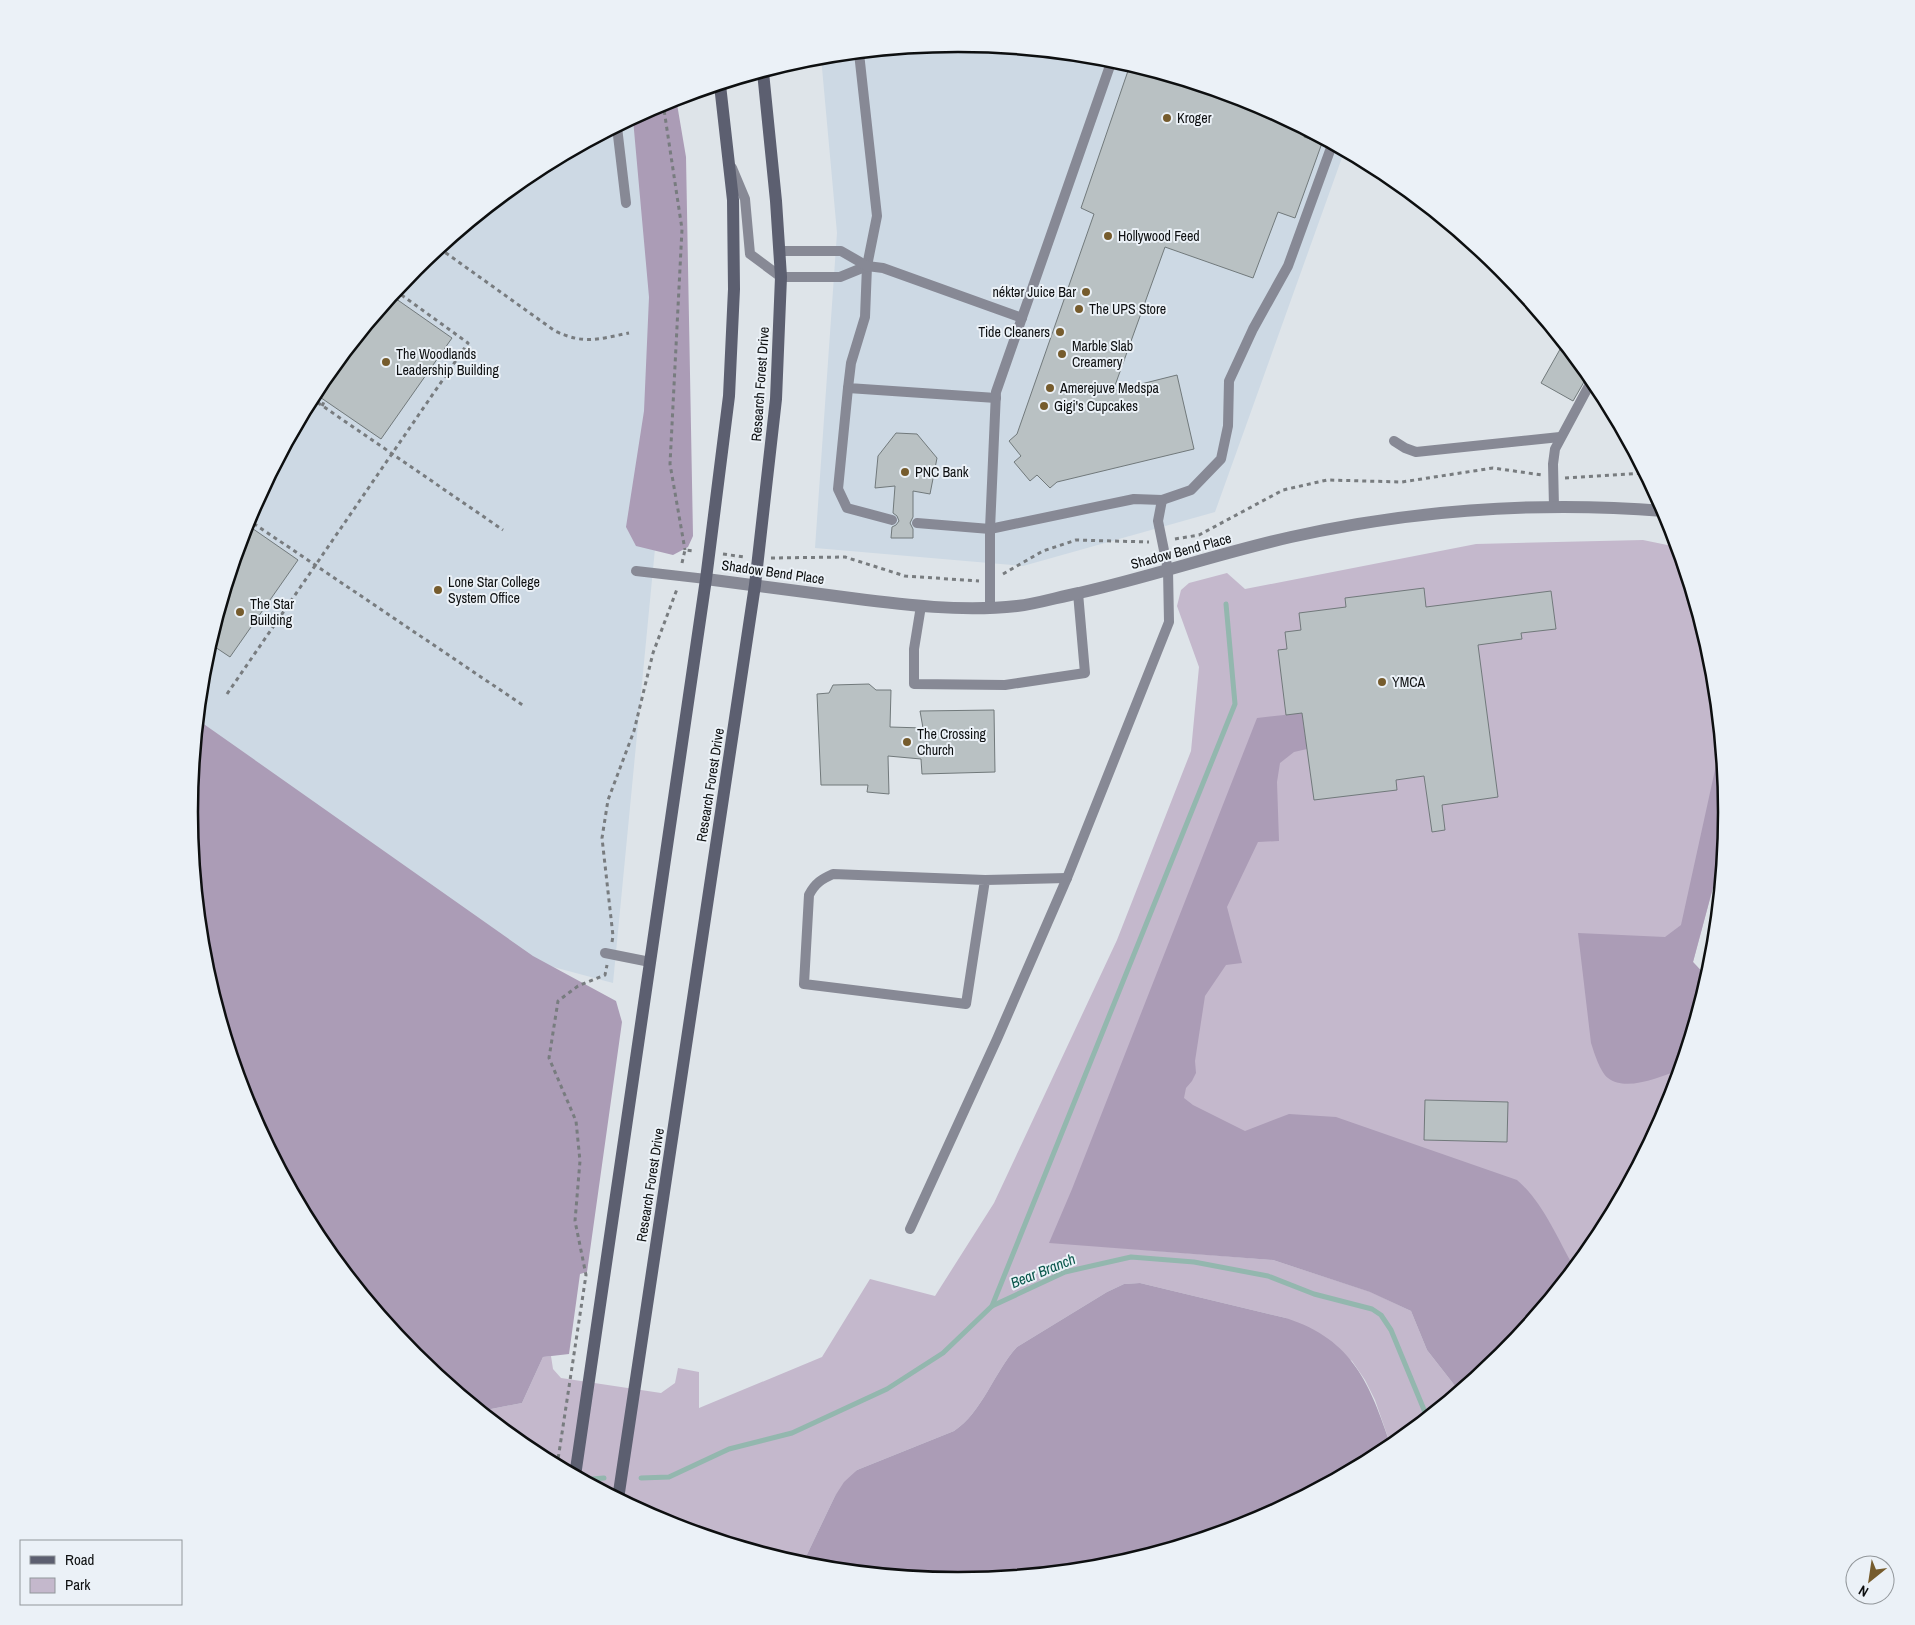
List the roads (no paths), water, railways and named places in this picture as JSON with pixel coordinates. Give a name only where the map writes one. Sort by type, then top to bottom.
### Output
[{"type":"main road","name":"Research Forest Drive","points":[[619,1493],[755,585],[776,399],[781,277],[776,201],[764,77]]},
{"type":"main road","points":[[576,1470],[710,553],[730,396],[734,289],[732,200],[721,91]]},
{"type":"street","name":"Shadow Bend Place","points":[[706,579],[920,606],[964,609],[990,608],[1018,606],[1078,593],[1290,537],[1375,521],[1465,510],[1554,507],[1618,508],[1655,511]]},
{"type":"lane","points":[[860,59],[877,216],[867,266],[865,317],[851,363],[838,489],[846,508],[892,520]]},
{"type":"lane","points":[[990,608],[990,529],[996,392],[1109,68]]},
{"type":"lane","points":[[618,133],[626,203]]},
{"type":"lane","points":[[917,523],[990,529],[1134,499],[1162,500],[1191,490],[1220,459],[1228,426],[1229,381],[1253,329],[1288,266],[1330,150]]},
{"type":"lane","points":[[728,160],[746,199],[750,254],[781,277],[840,277],[867,266]]},
{"type":"lane","points":[[779,251],[841,252],[867,266],[883,268],[1022,318]]},
{"type":"lane","points":[[848,388],[996,398]]},
{"type":"lane","points":[[1554,507],[1553,456],[1560,437],[1588,388]]},
{"type":"lane","points":[[1394,441],[1416,452],[1560,437]]},
{"type":"lane","points":[[910,1229],[997,1039],[1067,878],[1169,622],[1168,570],[1158,521],[1162,500]]},
{"type":"lane","points":[[636,571],[706,579]]},
{"type":"lane","points":[[920,606],[914,649],[914,684],[1005,685],[1085,673],[1078,593]]},
{"type":"lane","points":[[985,880],[966,1004],[804,984],[809,895],[813,886],[822,879],[834,874],[985,880],[1067,878]]},
{"type":"lane","points":[[607,953],[650,962]]},
{"type":"waterway","points":[[992,1306],[1235,704],[1226,604]]},
{"type":"waterway","name":"Bear Branch","points":[[641,1478],[669,1477],[729,1449],[792,1433],[887,1389],[943,1353],[992,1306],[1065,1272],[1131,1257],[1194,1262],[1268,1276],[1314,1294],[1372,1309],[1381,1315],[1391,1330],[1425,1411]]},
{"type":"waterway","name":"Bear Branch","points":[[592,1479],[604,1478]]},
{"type":"place","name":"Kroger","points":[[1167,118]]},
{"type":"place","name":"Hollywood Feed","points":[[1108,236]]},
{"type":"place","name":"néktər Juice Bar","points":[[1086,292]]},
{"type":"place","name":"The UPS Store","points":[[1079,309]]},
{"type":"place","name":"Tide Cleaners","points":[[1060,332]]},
{"type":"place","name":"Marble Slab Creamery","points":[[1062,354]]},
{"type":"place","name":"The Woodlands Leadership Building","points":[[386,362]]},
{"type":"place","name":"Amerejuve Medspa","points":[[1050,388]]},
{"type":"place","name":"Gigi's Cupcakes","points":[[1044,406]]},
{"type":"place","name":"PNC Bank","points":[[905,472]]},
{"type":"place","name":"Lone Star College System Office","points":[[438,590]]},
{"type":"place","name":"The Star Building","points":[[240,612]]},
{"type":"place","name":"YMCA","points":[[1382,682]]},
{"type":"place","name":"The Crossing Church","points":[[907,742]]}]
